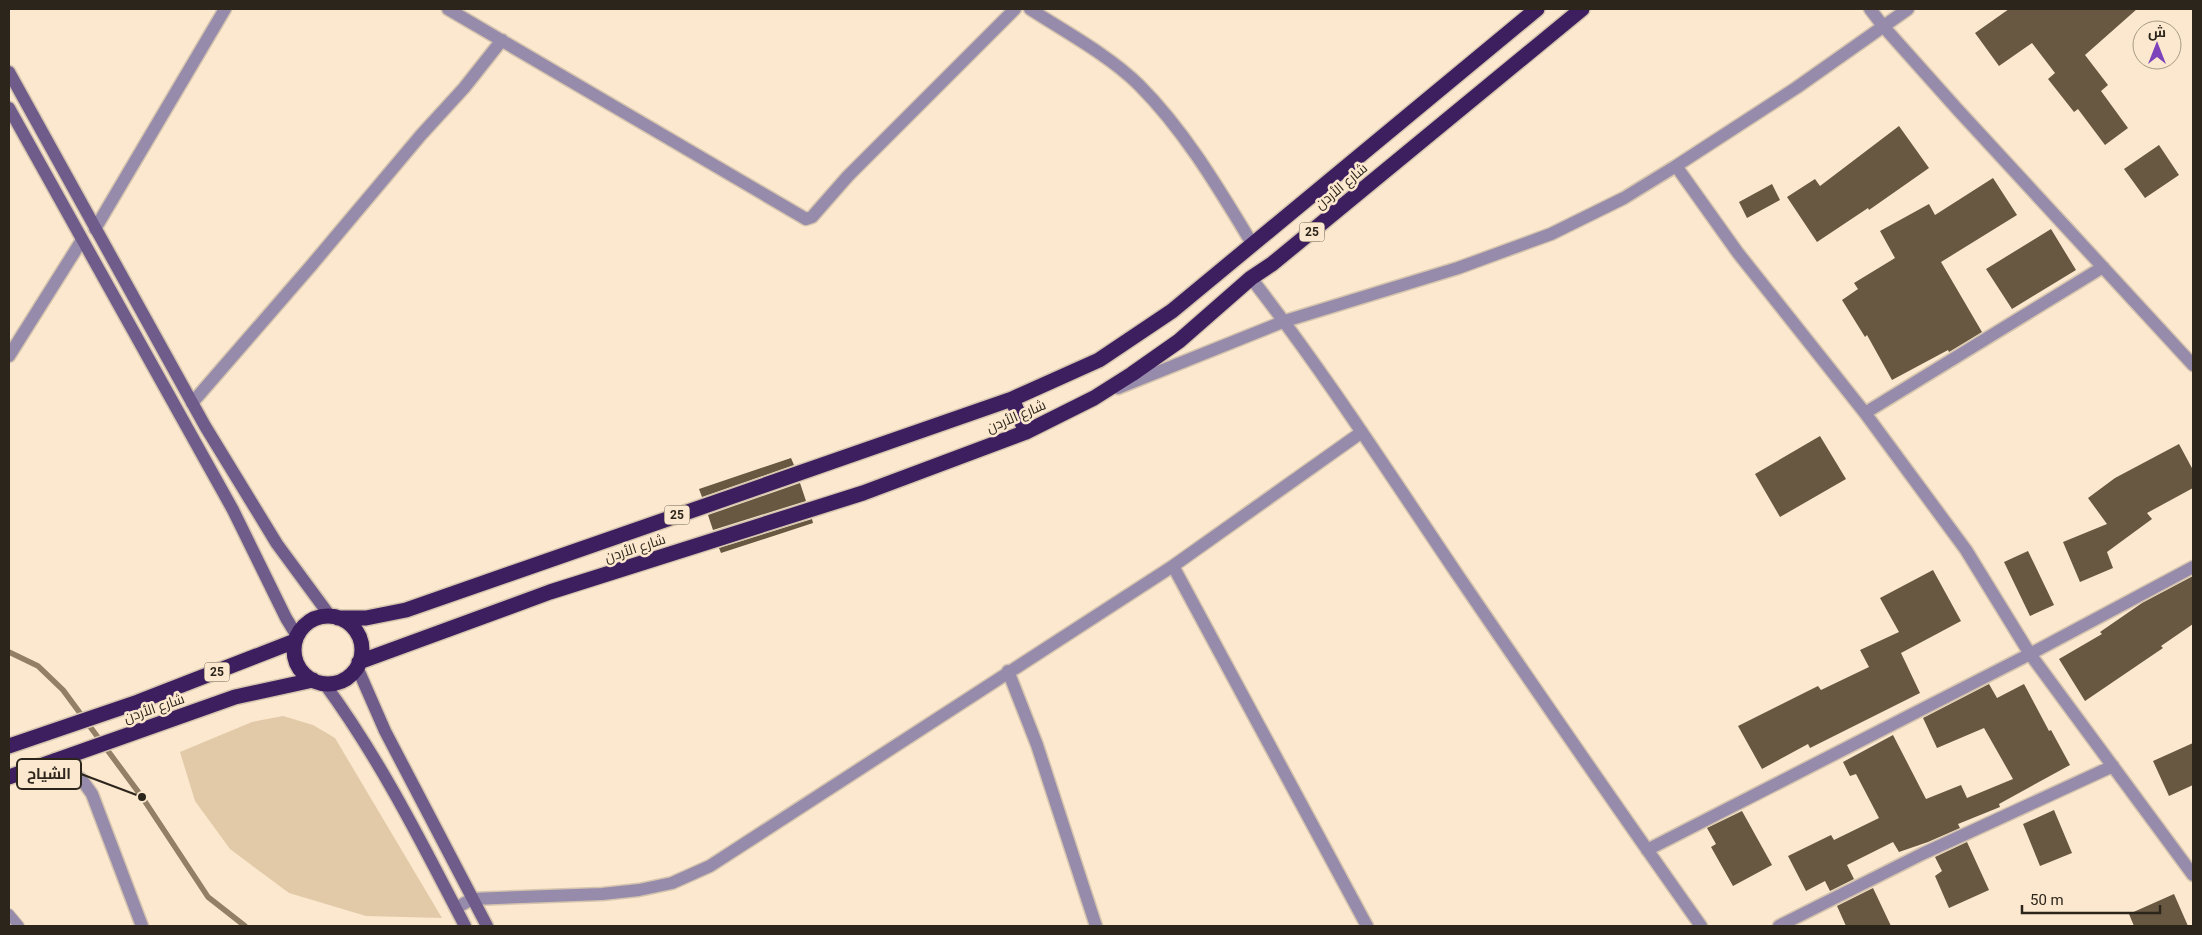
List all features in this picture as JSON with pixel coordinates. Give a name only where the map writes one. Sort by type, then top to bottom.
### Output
[{"type":"highway","name":"شارع الأردن","points":[[334,617],[366,618],[406,610],[1012,399],[1077,372],[1118,348],[1172,311],[1537,9]]},
{"type":"highway","name":"شارع الأردن","points":[[358,665],[550,592],[863,493],[1026,432],[1094,398],[1179,342],[1251,278],[1272,264],[1582,9]]},
{"type":"highway","points":[[1012,399],[1026,432]]},
{"type":"highway","name":"25","points":[[296,639],[307,623],[314,619],[334,617]]},
{"type":"highway","points":[[334,617],[348,623],[358,636],[361,652],[358,665]]},
{"type":"highway","name":"شارع الأردن","points":[[9,746],[138,702],[296,639]]},
{"type":"highway","points":[[296,639],[295,660],[305,675],[318,682]]},
{"type":"highway","name":"25","points":[[318,682],[343,680],[358,665]]},
{"type":"highway","name":"شارع الأردن","points":[[9,777],[58,758],[235,698],[318,682]]},
{"type":"main road","points":[[9,72],[192,403],[277,544],[334,617]]},
{"type":"main road","points":[[9,108],[233,510],[296,639]]},
{"type":"main road","points":[[358,665],[385,731],[487,926]]},
{"type":"main road","points":[[318,682],[359,734],[399,800],[460,917]]},
{"type":"street","points":[[95,229],[225,9]]},
{"type":"street","points":[[448,9],[806,219],[812,217],[848,176],[1015,9]]},
{"type":"street","points":[[1030,9],[1099,54],[1137,83],[1173,122],[1253,245]]},
{"type":"street","points":[[1870,9],[1883,26],[2193,364]]},
{"type":"street","points":[[1094,398],[1285,321],[1458,268],[1551,234],[1624,198],[1676,166],[1796,88],[1908,9]]},
{"type":"street","points":[[192,403],[421,135],[464,88],[502,40]]},
{"type":"street","points":[[1676,166],[1738,253],[1864,413],[1966,550],[2030,654],[2193,874]]},
{"type":"street","points":[[9,356],[82,240]]},
{"type":"street","points":[[1864,413],[2103,267]]},
{"type":"street","points":[[1251,278],[1285,321],[1701,926]]},
{"type":"street","points":[[460,917],[472,899],[602,894],[672,883],[710,866],[1008,671],[1174,566],[1362,432]]},
{"type":"street","points":[[1174,566],[1367,926]]},
{"type":"street","points":[[1647,850],[2030,654],[2193,567]]},
{"type":"street","points":[[1008,671],[1037,745],[1096,926]]},
{"type":"street","points":[[58,758],[82,780],[92,794],[142,926]]},
{"type":"street","points":[[1779,926],[1922,854],[2113,766]]},
{"type":"lane","points":[[9,914],[19,926]]},
{"type":"shaded area","points":[[283,716],[313,725],[335,738],[442,918],[366,916],[289,893],[230,849],[195,801],[180,752],[252,722]]},
{"type":"building","points":[[2009,9],[2137,9],[2085,55],[2108,85],[2101,91],[2128,128],[2105,145],[2078,109],[2074,112],[2048,79],[2055,73],[2032,43],[1999,66],[1975,33]]},
{"type":"building","points":[[1899,126],[1929,168],[1869,210],[1868,208],[1817,242],[1787,197],[1815,179],[1820,186]]},
{"type":"building","points":[[2159,145],[2179,175],[2145,198],[2124,169]]},
{"type":"building","points":[[1993,178],[2017,215],[1941,262],[1982,332],[1949,352],[1948,350],[1892,380],[1867,335],[1865,337],[1842,300],[1858,289],[1854,283],[1895,258],[1880,231],[1929,204],[1935,215]]},
{"type":"building","points":[[1772,184],[1780,200],[1747,218],[1739,202]]},
{"type":"building","points":[[2051,229],[2076,270],[2012,309],[1986,269]]},
{"type":"building","points":[[1820,436],[1846,479],[1780,517],[1755,474]]},
{"type":"building","points":[[2179,444],[2193,470],[2193,488],[2147,513],[2152,519],[2107,552],[2113,568],[2080,582],[2063,542],[2107,524],[2088,498],[2115,478]]},
{"type":"building","points":[[791,458],[794,465],[702,497],[699,489]]},
{"type":"building","points":[[800,483],[806,501],[713,530],[708,515]]},
{"type":"building","points":[[812,519],[813,523],[721,553],[719,548]]},
{"type":"building","points":[[2028,551],[2054,605],[2030,616],[2004,562]]},
{"type":"building","points":[[1933,570],[1961,621],[1901,653],[1920,693],[1810,748],[1808,744],[1762,769],[1738,726],[1818,686],[1821,690],[1869,667],[1860,650],[1899,632],[1880,598]]},
{"type":"building","points":[[2193,576],[2193,624],[2161,646],[2163,648],[2085,701],[2059,659],[2102,634],[2100,632],[2142,603]]},
{"type":"building","points":[[1989,684],[1997,698],[2024,684],[2070,765],[1999,804],[2000,807],[1958,824],[1960,828],[1899,852],[1893,842],[1847,865],[1854,879],[1830,891],[1825,881],[1806,891],[1788,856],[1831,835],[1834,840],[1879,818],[1856,774],[1850,776],[1843,762],[1893,735],[1926,799],[1961,785],[1967,798],[2013,779],[1984,728],[1937,748],[1923,718]]},
{"type":"building","points":[[2193,743],[2193,785],[2169,796],[2153,761]]},
{"type":"building","points":[[2054,810],[2072,853],[2040,866],[2023,824]]},
{"type":"building","points":[[1742,811],[1772,865],[1733,886],[1711,847],[1716,844],[1707,828]]},
{"type":"building","points":[[1967,842],[1989,890],[1949,908],[1935,876],[1942,871],[1935,857]]},
{"type":"building","points":[[1873,888],[1891,926],[1846,926],[1837,906]]},
{"type":"building","points":[[2174,894],[2188,926],[2134,926],[2129,914]]},
{"type":"waterway","points":[[9,652],[38,666],[63,690],[142,797],[208,897],[245,926]]},
{"type":"place","name":"الشياح","points":[[142,797]]}]
